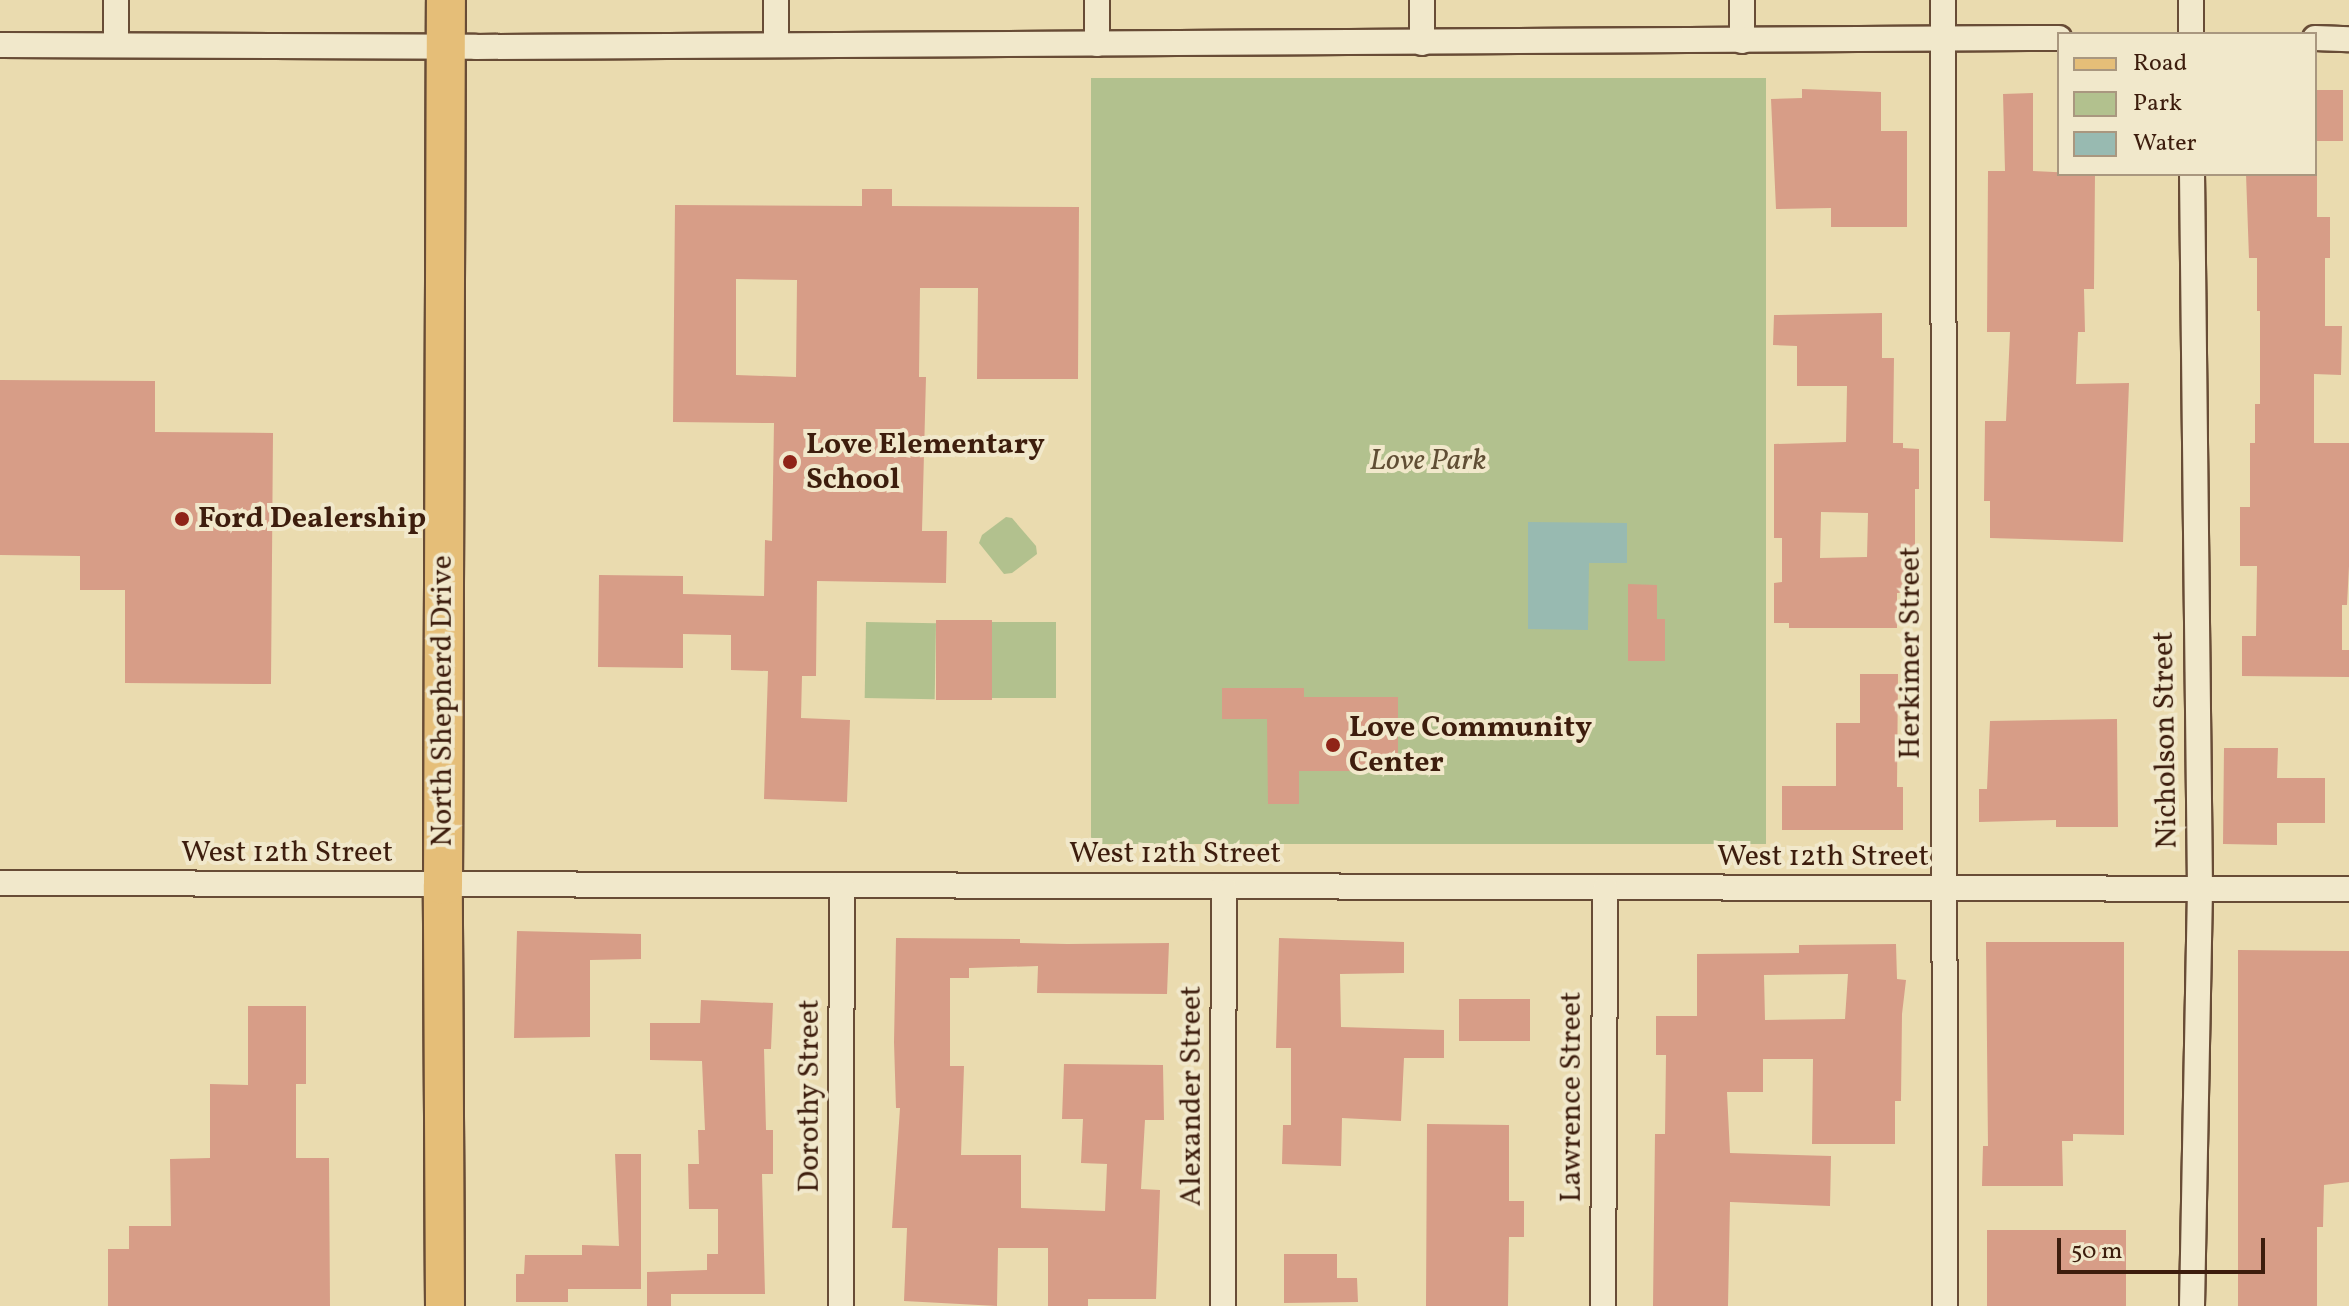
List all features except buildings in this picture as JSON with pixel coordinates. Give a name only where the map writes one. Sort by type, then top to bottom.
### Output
[{"type":"main road","name":"North Shepherd Drive","points":[[445,1306],[446,0]]},
{"type":"street","points":[[116,0],[116,45]]},
{"type":"street","points":[[776,0],[776,45]]},
{"type":"street","points":[[1097,0],[1097,44]]},
{"type":"street","points":[[1422,0],[1422,43]]},
{"type":"street","points":[[1742,0],[1742,41]]},
{"type":"street","name":"Herkimer Street","points":[[1943,0],[1945,1306]]},
{"type":"street","points":[[2191,0],[2191,32]]},
{"type":"street","points":[[0,45],[1422,43],[2057,38]]},
{"type":"street","points":[[2317,38],[2349,39]]},
{"type":"street","name":"Nicholson Street","points":[[2192,176],[2200,889],[2192,1306]]},
{"type":"street","name":"West 12th Street","points":[[0,883],[2349,889]]},
{"type":"street","name":"Dorothy Street","points":[[841,1306],[842,886]]},
{"type":"street","name":"Alexander Street","points":[[1223,1306],[1224,887]]},
{"type":"street","name":"Lawrence Street","points":[[1603,1306],[1605,888]]},
{"type":"green space","name":"Love Park","points":[[1091,78],[1766,78],[1766,844],[1091,844]]},
{"type":"green space","points":[[1006,517],[1012,518],[1036,546],[1037,554],[1012,573],[1004,574],[979,543],[982,535]]},
{"type":"green space","points":[[866,622],[936,623],[935,699],[865,698]]},
{"type":"green space","points":[[992,622],[1056,622],[1056,698],[992,698]]},
{"type":"water","points":[[1528,522],[1627,523],[1627,563],[1589,563],[1588,630],[1528,629]]},
{"type":"place","name":"Love Elementary School","points":[[790,462]]},
{"type":"place","name":"Ford Dealership","points":[[182,519]]},
{"type":"place","name":"Love Community Center","points":[[1333,745]]}]
